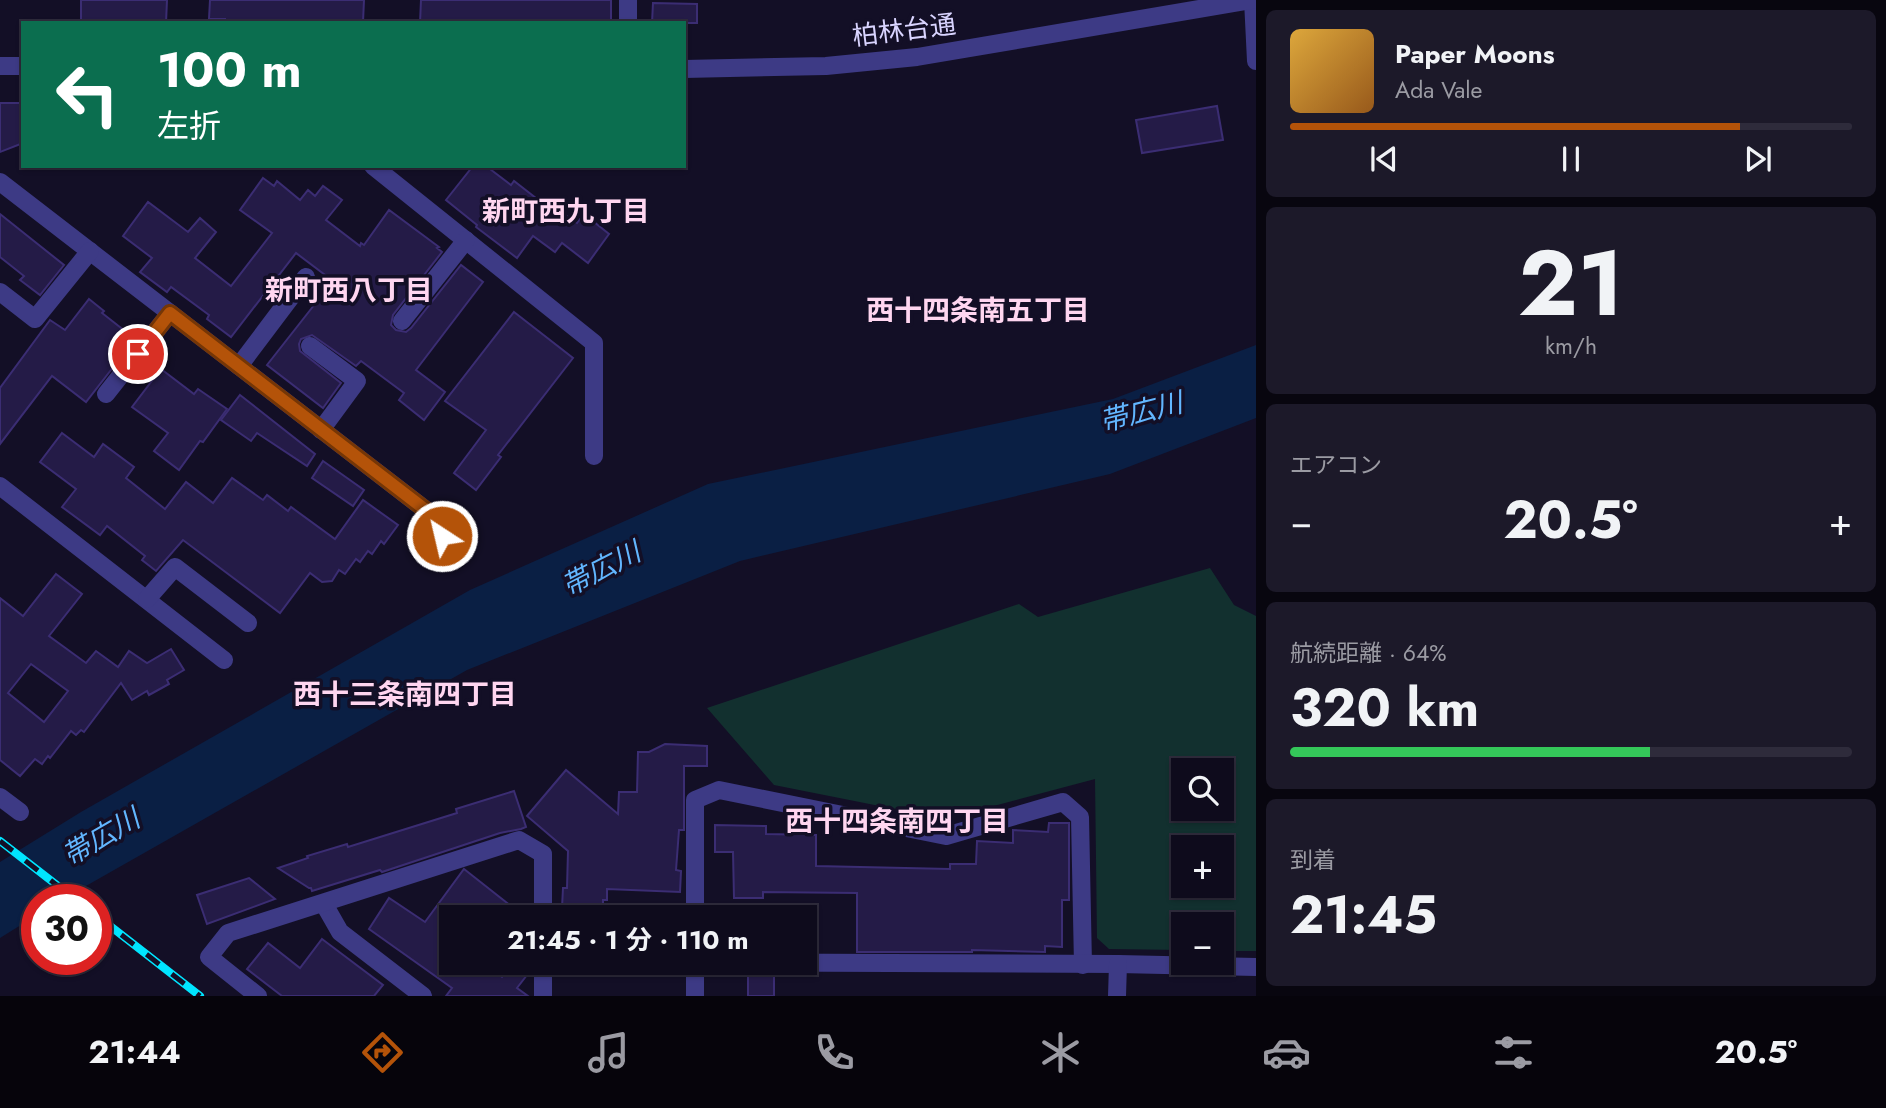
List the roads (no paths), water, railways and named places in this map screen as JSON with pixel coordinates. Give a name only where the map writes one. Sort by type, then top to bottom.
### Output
[{"type":"street","points":[[628,0],[628,21]]},
{"type":"street","points":[[1253,0],[1256,61]]},
{"type":"street","name":"柏林台通","points":[[686,68],[825,66],[917,57],[1253,0]]},
{"type":"street","points":[[0,66],[21,66]]},
{"type":"street","points":[[376,168],[594,343],[594,456]]},
{"type":"street","points":[[0,182],[427,511],[442,536]]},
{"type":"street","points":[[402,321],[466,240]]},
{"type":"street","points":[[0,292],[35,319],[90,251]]},
{"type":"street","points":[[239,366],[306,277]]},
{"type":"street","points":[[106,394],[170,313]]},
{"type":"street","points":[[310,346],[357,381],[321,430]]},
{"type":"street","points":[[0,486],[224,660]]},
{"type":"street","points":[[147,599],[175,567],[248,623]]},
{"type":"street","points":[[695,905],[695,800],[719,790],[946,836],[1063,802],[1080,817],[1083,965]]},
{"type":"street","points":[[0,797],[20,812]]},
{"type":"street","points":[[258,996],[209,957],[228,933],[519,840],[542,854],[543,905]]},
{"type":"street","points":[[324,904],[340,932],[424,996]]},
{"type":"street","points":[[817,964],[1256,967]]},
{"type":"street","points":[[1117,996],[1118,964]]},
{"type":"street","points":[[543,975],[543,996]]},
{"type":"street","points":[[695,975],[695,996]]},
{"type":"water","name":"帯広川","points":[[1256,345],[1256,418],[1110,474],[740,561],[467,670],[89,884],[21,884],[21,925],[0,938],[0,862],[81,812],[470,590],[708,484],[1113,399]]},
{"type":"railway","points":[[0,841],[55,884]]},
{"type":"railway","points":[[112,927],[200,996]]},
{"type":"district","name":"新町西九丁目","points":[[566,211]]},
{"type":"district","name":"新町西八丁目","points":[[349,290]]},
{"type":"district","name":"西十四条南五丁目","points":[[978,310]]},
{"type":"district","name":"西十三条南四丁目","points":[[405,694]]},
{"type":"district","name":"西十四条南四丁目","points":[[897,821]]}]
